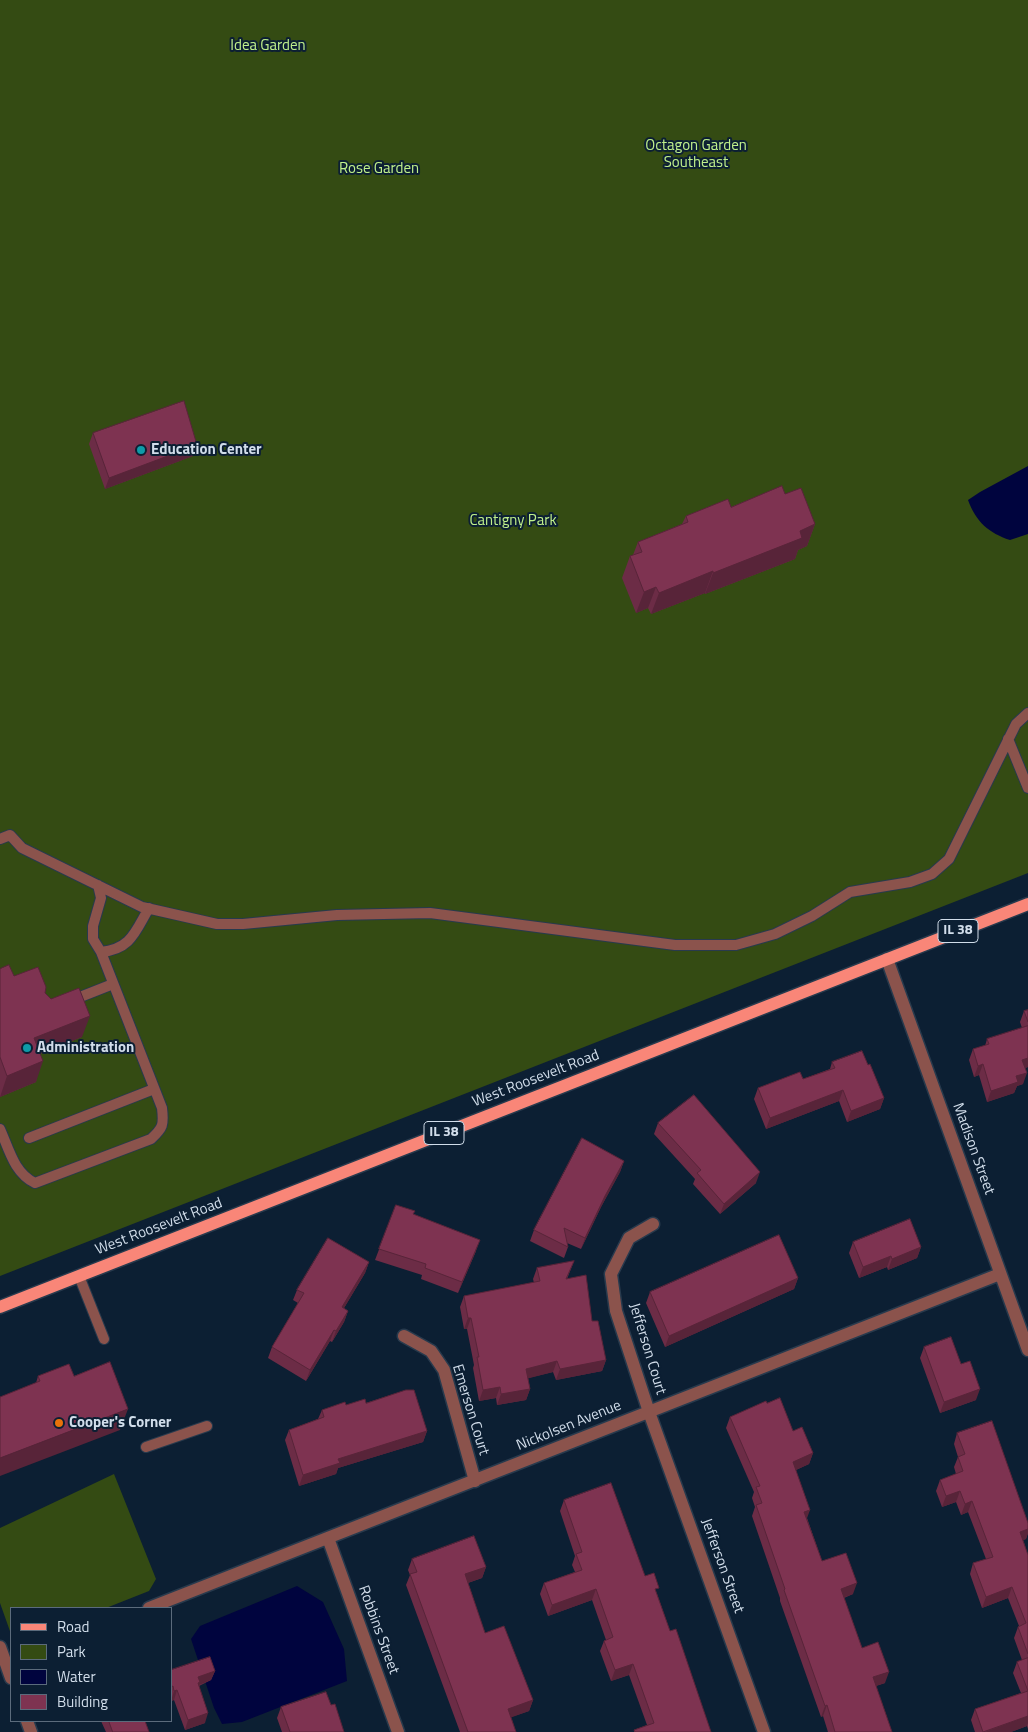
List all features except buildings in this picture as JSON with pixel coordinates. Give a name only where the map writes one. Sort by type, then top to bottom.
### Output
[{"type":"main road","name":"West Roosevelt Road","points":[[0,1307],[1028,904]]},
{"type":"street","name":"Madison Street","points":[[888,959],[1028,1350]]},
{"type":"street","name":"Jefferson Court","points":[[649,1412],[616,1311],[611,1274],[629,1238],[653,1224]]},
{"type":"street","name":"Nickolsen Avenue","points":[[152,1607],[1000,1274]]},
{"type":"street","name":"Emerson Court","points":[[404,1336],[431,1351],[444,1370],[475,1481]]},
{"type":"street","name":"Jefferson Street","points":[[649,1412],[764,1732]]},
{"type":"street","name":"Robbins Street","points":[[328,1538],[398,1732]]},
{"type":"street","points":[[0,1647],[9,1663]]},
{"type":"lane","points":[[0,839],[10,835],[22,848],[142,907],[217,924],[243,924],[338,915],[430,913],[675,945],[736,945],[775,934],[812,916],[850,892],[910,882],[932,874],[949,859],[1016,724],[1028,713]]},
{"type":"lane","points":[[1008,739],[1028,788]]},
{"type":"lane","points":[[0,1129],[16,1167],[25,1178],[35,1183],[151,1139],[159,1132],[164,1122],[162,1108],[101,952],[93,940],[93,926],[101,898],[98,884]]},
{"type":"lane","points":[[101,952],[113,951],[131,939],[149,908]]},
{"type":"lane","points":[[62,1005],[113,984]]},
{"type":"lane","points":[[29,1138],[154,1089]]},
{"type":"lane","points":[[79,1276],[104,1339]]},
{"type":"lane","points":[[146,1446],[207,1426]]},
{"type":"green space","name":"Cantigny Park","points":[[0,0],[1028,0],[1028,873],[0,1276]]},
{"type":"green space","points":[[114,1474],[156,1579],[149,1591],[109,1607],[10,1607],[10,1631],[0,1603],[0,1528]]},
{"type":"water","points":[[1028,466],[1028,534],[1010,540],[984,526],[975,515],[968,500]]},
{"type":"water","points":[[297,1586],[323,1602],[344,1649],[347,1681],[242,1722],[222,1724],[214,1708],[191,1639],[200,1626]]},
{"type":"place","name":"Education Center","points":[[141,450]]},
{"type":"place","name":"Administration","points":[[27,1048]]},
{"type":"place","name":"Cooper's Corner","points":[[59,1423]]},
{"type":"park label","name":"Idea Garden","points":[[268,46]]},
{"type":"park label","name":"Octagon Garden Southeast","points":[[696,154]]},
{"type":"park label","name":"Rose Garden","points":[[379,169]]}]
